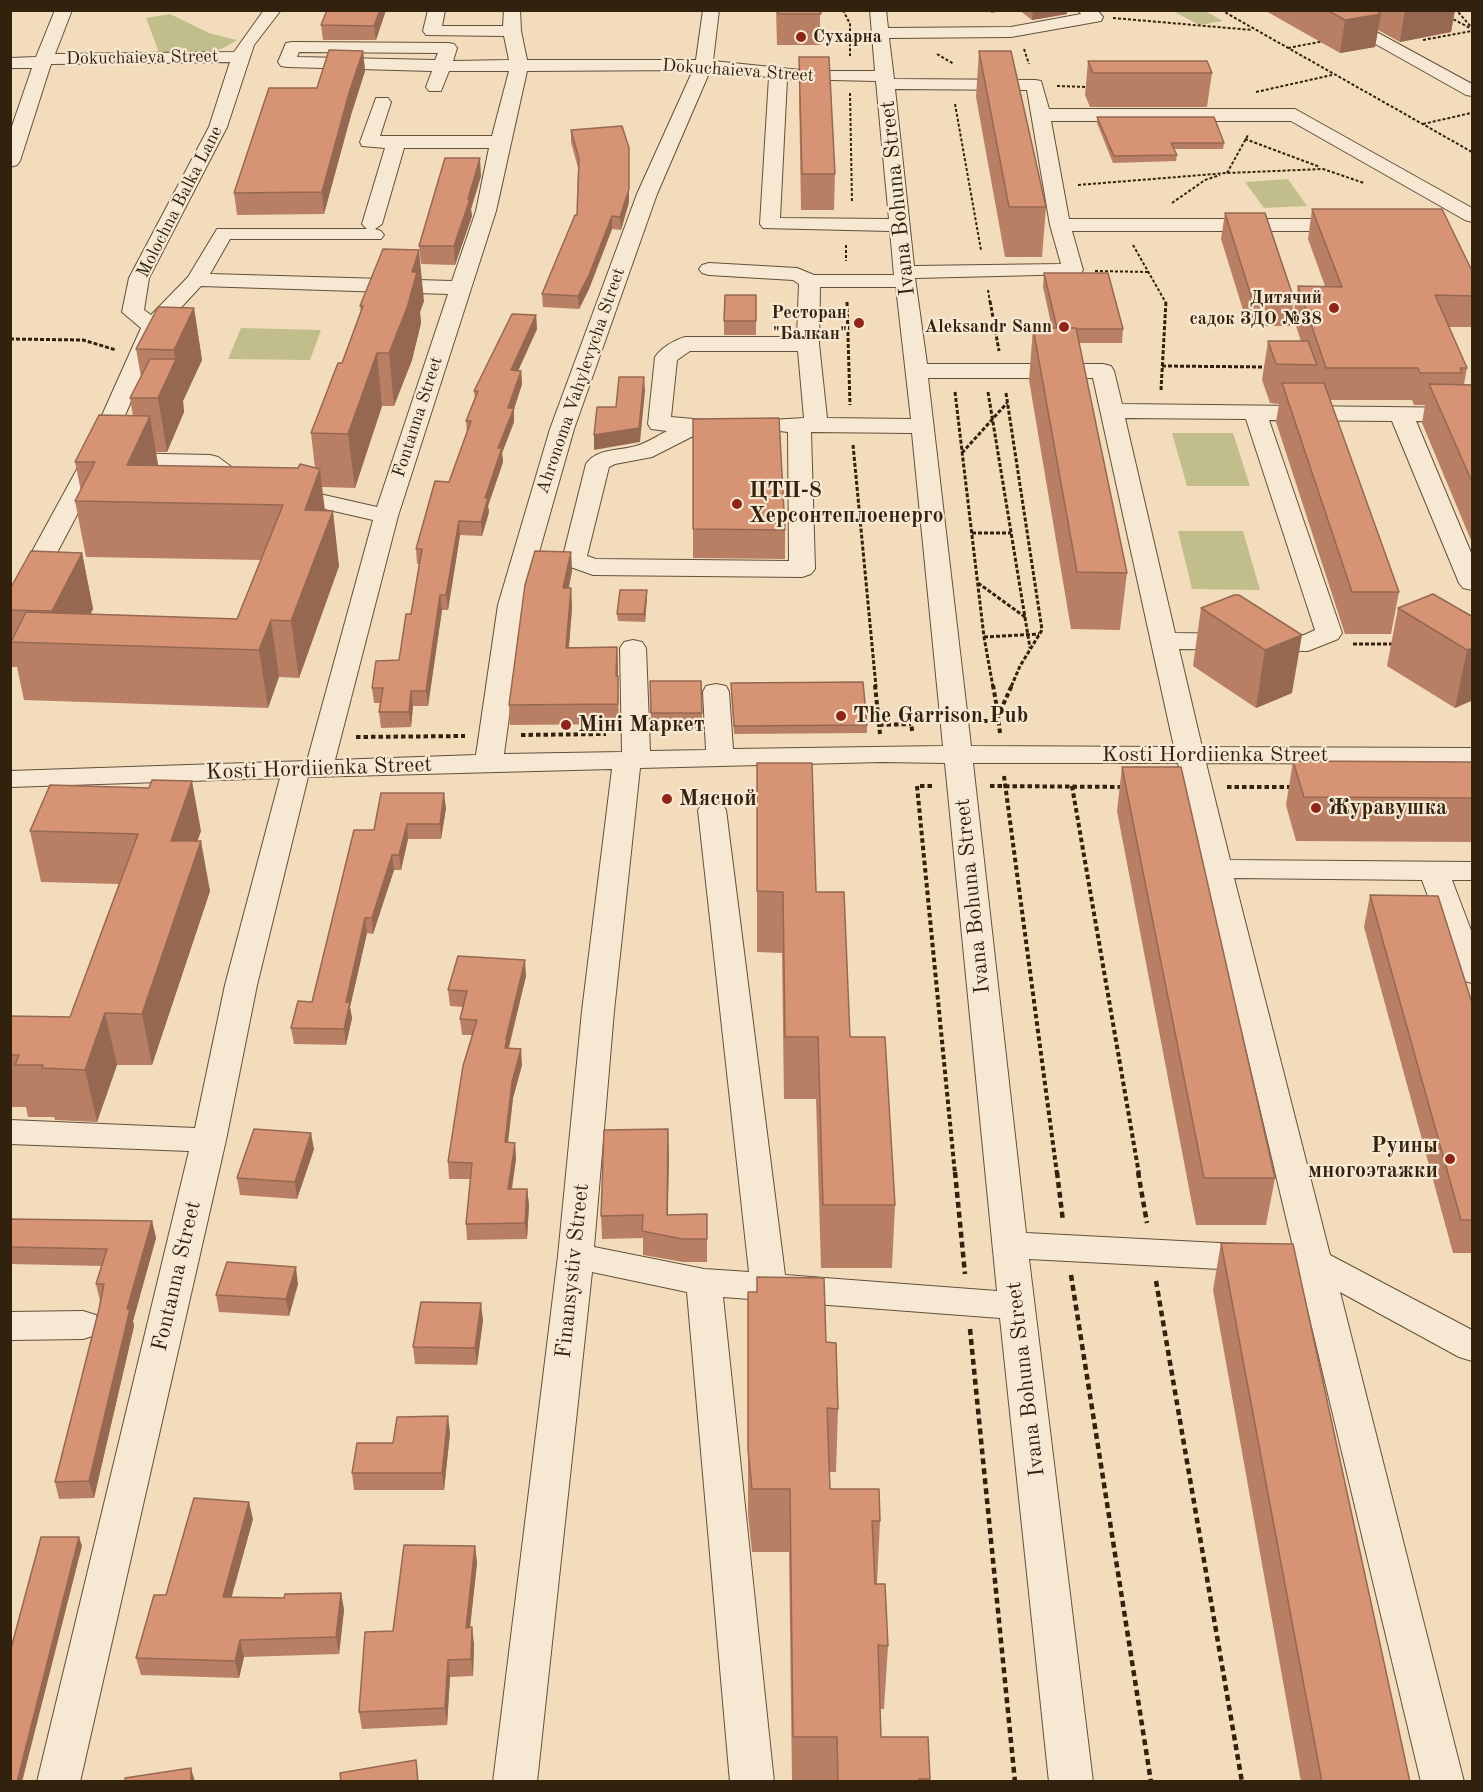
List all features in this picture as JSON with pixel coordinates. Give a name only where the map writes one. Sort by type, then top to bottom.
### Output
[{"type":"street","points":[[10,161],[43,61],[64,10]]},
{"type":"street","name":"Molochna Balka Lane","points":[[152,326],[133,312],[139,278],[218,127],[246,44],[273,10]]},
{"type":"street","points":[[437,10],[432,31],[512,32]]},
{"type":"street","points":[[512,10],[512,32],[519,66]]},
{"type":"street","name":"Ahronoma Vahylevycha Street","points":[[489,762],[511,605],[562,429],[647,194],[704,65],[711,10]]},
{"type":"street","name":"Ivana Bohuna Street","points":[[878,10],[1010,1245],[1071,1782]]},
{"type":"street","points":[[1323,10],[1473,91]]},
{"type":"street","points":[[879,33],[1011,32],[1090,14]]},
{"type":"street","points":[[1011,32],[1055,42]]},
{"type":"street","name":"Dokuchaieva Street","points":[[442,66],[448,48],[292,47],[287,62],[442,66],[704,65],[778,74],[952,85],[1035,85]]},
{"type":"street","name":"Dokuchaieva Street","points":[[10,63],[240,57]]},
{"type":"street","points":[[435,87],[442,66]]},
{"type":"street","name":"Fontanna Street","points":[[58,1782],[209,1140],[241,985],[386,516],[486,211],[519,66]]},
{"type":"street","points":[[778,74],[770,224],[900,225]]},
{"type":"street","points":[[709,269],[797,273],[810,281],[847,281],[985,271],[1072,270],[1060,225],[1035,85]]},
{"type":"street","points":[[382,102],[369,142],[500,142]]},
{"type":"street","points":[[1039,115],[1294,115],[1473,216]]},
{"type":"street","points":[[10,617],[94,460],[152,326],[196,280],[224,233],[373,229],[396,142]]},
{"type":"street","points":[[1060,225],[1366,225]]},
{"type":"street","points":[[1449,225],[1473,225]]},
{"type":"street","points":[[196,280],[461,288]]},
{"type":"street","points":[[808,344],[685,344],[666,357],[659,424],[708,425],[644,452],[608,458],[598,464],[574,560],[593,567],[802,569],[810,281]]},
{"type":"street","points":[[916,371],[1103,371],[1193,771],[1443,1782]]},
{"type":"street","points":[[1112,411],[1473,415]]},
{"type":"street","points":[[1164,641],[1308,644],[1329,633],[1255,412]]},
{"type":"street","points":[[1401,414],[1473,583]]},
{"type":"street","points":[[753,425],[923,426]]},
{"type":"street","points":[[94,460],[210,462],[237,482],[386,516]]},
{"type":"street","name":"Finansystiv Street","points":[[515,1782],[576,1256],[598,1011],[631,760],[633,648]]},
{"type":"street","points":[[716,692],[720,759]]},
{"type":"street","name":"Kosti Hordiienka Street","points":[[10,779],[489,762],[882,754],[959,770],[1193,771],[1473,756]]},
{"type":"street","points":[[712,810],[769,1287]]},
{"type":"street","points":[[1218,869],[1473,871]]},
{"type":"street","points":[[1434,871],[1473,974]]},
{"type":"street","points":[[10,1132],[209,1140]]},
{"type":"street","points":[[1010,1245],[1314,1262],[1473,1347]]},
{"type":"street","points":[[576,1256],[704,1281],[968,1304],[1018,1306]]},
{"type":"street","points":[[704,1281],[752,1782]]},
{"type":"street","points":[[10,1326],[83,1325]]},
{"type":"path","points":[[843,10],[850,24],[853,224],[845,238],[851,426],[882,754]]},
{"type":"path","points":[[1221,10],[1473,152]]},
{"type":"path","points":[[1462,10],[1458,12],[1473,29]]},
{"type":"path","points":[[1090,14],[1256,30]]},
{"type":"path","points":[[1445,15],[1473,29]]},
{"type":"path","points":[[1390,46],[1473,29]]},
{"type":"path","points":[[1011,32],[1024,49],[1035,85],[1093,87]]},
{"type":"path","points":[[904,33],[987,85]]},
{"type":"path","points":[[954,33],[952,85],[985,271],[993,370],[992,419],[1030,649]]},
{"type":"path","points":[[1287,48],[1366,34]]},
{"type":"path","points":[[1422,124],[1473,112]]},
{"type":"path","points":[[1143,225],[1205,180],[1227,173],[1255,122],[1294,115]]},
{"type":"path","points":[[1235,135],[1366,183]]},
{"type":"path","points":[[1053,187],[1227,173],[1323,169]]},
{"type":"path","points":[[1121,225],[1167,303],[1161,391],[1200,411]]},
{"type":"path","points":[[1072,270],[1149,272]]},
{"type":"path","points":[[10,339],[84,340],[139,357]]},
{"type":"path","points":[[1162,366],[1270,367]]},
{"type":"path","points":[[953,370],[977,583],[1000,734]]},
{"type":"path","points":[[993,370],[1007,402],[1041,630],[1020,666],[998,716]]},
{"type":"path","points":[[962,453],[1007,402]]},
{"type":"path","points":[[972,533],[1011,533]]},
{"type":"path","points":[[977,583],[1025,617]]},
{"type":"path","points":[[984,637],[1039,634]]},
{"type":"path","points":[[1308,644],[1402,644]]},
{"type":"path","points":[[879,724],[911,724]]},
{"type":"path","points":[[1015,1782],[917,786],[959,770],[1005,786],[1129,786]]},
{"type":"path","points":[[1193,771],[1293,787]]},
{"type":"path","points":[[1005,786],[1067,1247],[1151,1782]]},
{"type":"path","points":[[1072,786],[1242,1782]]},
{"type":"shaded area","points":[[1173,11],[1205,11],[1223,21],[1199,25]]},
{"type":"shaded area","points":[[170,14],[209,33],[237,40],[209,53],[160,55],[146,18]]},
{"type":"shaded area","points":[[1288,179],[1307,206],[1264,208],[1245,182]]},
{"type":"shaded area","points":[[241,328],[321,330],[310,360],[228,359]]},
{"type":"shaded area","points":[[1172,433],[1233,433],[1250,486],[1187,486]]},
{"type":"shaded area","points":[[1178,531],[1243,531],[1260,590],[1192,589]]},
{"type":"building","points":[[327,10],[380,10],[374,26],[321,25]]},
{"type":"building","points":[[778,10],[820,10],[821,14],[778,14]]},
{"type":"building","points":[[1327,10],[1375,10],[1381,14],[1345,20]]},
{"type":"building","points":[[329,50],[363,51],[322,192],[234,193],[269,88],[317,88]]},
{"type":"building","points":[[979,51],[1011,51],[1046,207],[1009,207]]},
{"type":"building","points":[[799,57],[829,57],[835,174],[802,174]]},
{"type":"building","points":[[1088,61],[1207,61],[1212,73],[1093,73]]},
{"type":"building","points":[[1097,117],[1214,117],[1224,143],[1171,143],[1177,155],[1114,156]]},
{"type":"building","points":[[622,126],[629,148],[629,189],[620,217],[612,216],[589,275],[578,296],[542,294],[575,215],[577,215],[579,159],[571,130]]},
{"type":"building","points":[[445,158],[480,158],[468,199],[470,199],[454,246],[419,246]]},
{"type":"building","points":[[1312,209],[1442,209],[1473,273],[1473,296],[1435,295],[1467,368],[1460,368],[1462,373],[1420,373],[1418,368],[1326,368],[1298,286],[1342,287]]},
{"type":"building","points":[[1225,213],[1265,213],[1294,299],[1252,299]]},
{"type":"building","points":[[383,249],[419,250],[412,272],[417,272],[407,308],[389,353],[377,353],[348,434],[311,433],[338,363],[342,363],[363,306],[360,306]]},
{"type":"building","points":[[1044,273],[1108,273],[1123,329],[1057,328]]},
{"type":"building","points":[[725,295],[756,295],[756,321],[724,321]]},
{"type":"building","points":[[158,307],[194,308],[174,350],[136,349]]},
{"type":"building","points":[[512,314],[536,315],[511,370],[521,371],[508,408],[514,408],[498,448],[502,448],[485,498],[488,498],[481,522],[459,521],[446,595],[440,595],[426,691],[411,691],[409,712],[379,712],[383,688],[372,688],[376,661],[399,660],[406,614],[411,614],[422,549],[416,549],[435,481],[449,482],[471,421],[466,421],[478,391],[474,391]]},
{"type":"building","points":[[1033,328],[1076,328],[1127,573],[1077,572]]},
{"type":"building","points":[[1268,341],[1308,341],[1317,365],[1276,364]]},
{"type":"building","points":[[150,359],[176,359],[158,398],[130,398]]},
{"type":"building","points":[[619,377],[644,377],[639,428],[594,435],[597,407],[616,407]]},
{"type":"building","points":[[1282,383],[1324,383],[1399,592],[1352,592]]},
{"type":"building","points":[[1429,384],[1473,385],[1473,484]]},
{"type":"building","points":[[99,415],[150,416],[127,465],[298,468],[300,464],[320,469],[305,510],[333,511],[291,621],[271,620],[259,650],[11,642],[26,612],[237,619],[283,505],[75,501],[95,462],[75,462]]},
{"type":"building","name":"ЦТП-8 Херсонтеплоенерго","points":[[779,418],[785,530],[693,529],[693,419]]},
{"type":"building","points":[[31,551],[82,553],[52,611],[10,610],[10,589]]},
{"type":"building","points":[[535,551],[571,552],[563,588],[571,588],[566,648],[617,647],[618,704],[509,705],[525,585]]},
{"type":"building","points":[[620,590],[647,590],[644,614],[617,614]]},
{"type":"building","points":[[1433,594],[1473,617],[1473,648],[1467,650],[1398,608]]},
{"type":"building","points":[[1239,595],[1302,635],[1265,650],[1201,608]]},
{"type":"building","points":[[650,681],[701,681],[702,713],[651,713]]},
{"type":"building","points":[[863,682],[867,725],[734,726],[731,683]]},
{"type":"building","points":[[1293,761],[1473,762],[1473,798],[1304,797]]},
{"type":"building","points":[[757,763],[812,763],[816,892],[844,892],[850,1037],[885,1037],[895,1205],[823,1205],[818,1037],[785,1037],[783,892],[757,891]]},
{"type":"building","points":[[1122,767],[1181,767],[1275,1178],[1204,1178]]},
{"type":"building","points":[[152,780],[192,781],[171,841],[201,841],[142,1014],[105,1013],[85,1070],[42,1068],[43,1065],[15,1065],[19,1055],[10,1055],[10,1016],[70,1017],[138,834],[30,831],[50,785],[149,788]]},
{"type":"building","points":[[381,793],[444,793],[440,824],[407,824],[399,855],[392,855],[372,918],[365,918],[346,1002],[350,1002],[344,1029],[291,1028],[298,1001],[312,1002],[354,830],[374,830]]},
{"type":"building","name":"Руины многоэтажки","points":[[1370,895],[1438,896],[1473,1006],[1473,1220],[1461,1220]]},
{"type":"building","points":[[458,956],[525,960],[505,1048],[521,1049],[512,1082],[505,1142],[515,1143],[508,1189],[527,1189],[525,1223],[466,1224],[472,1163],[448,1162],[463,1066],[477,1020],[460,1019],[467,991],[448,990]]},
{"type":"building","points":[[254,1129],[311,1133],[295,1182],[237,1178]]},
{"type":"building","points":[[668,1129],[667,1215],[707,1214],[707,1239],[682,1239],[642,1231],[643,1215],[601,1216],[604,1130]]},
{"type":"building","points":[[10,1219],[152,1221],[127,1309],[130,1309],[89,1481],[55,1482],[99,1309],[104,1284],[96,1284],[107,1249],[10,1247]]},
{"type":"building","points":[[1221,1243],[1293,1244],[1410,1782],[1322,1782]]},
{"type":"building","points":[[227,1262],[296,1267],[286,1299],[216,1295]]},
{"type":"building","points":[[757,1277],[824,1278],[826,1342],[836,1343],[838,1409],[827,1408],[830,1489],[879,1489],[880,1521],[872,1521],[875,1584],[885,1584],[888,1646],[878,1645],[881,1737],[928,1737],[930,1779],[919,1779],[919,1782],[838,1782],[837,1737],[793,1737],[790,1489],[752,1489],[748,1450],[748,1292],[757,1292]]},
{"type":"building","points":[[421,1302],[481,1303],[475,1348],[413,1347]]},
{"type":"building","points":[[448,1416],[442,1473],[352,1473],[357,1443],[393,1443],[397,1417]]},
{"type":"building","points":[[194,1498],[249,1502],[223,1597],[284,1598],[285,1594],[341,1593],[336,1637],[240,1640],[235,1661],[136,1658],[154,1595],[166,1595]]},
{"type":"building","points":[[41,1537],[79,1537],[17,1782],[10,1782],[10,1652]]},
{"type":"building","points":[[404,1545],[475,1546],[466,1628],[472,1627],[471,1659],[448,1660],[445,1708],[359,1712],[365,1632],[393,1631]]},
{"type":"building","points":[[416,1760],[418,1782],[341,1782],[340,1773]]},
{"type":"building","points":[[191,1768],[191,1782],[125,1782],[125,1778]]},
{"type":"place","name":"Сухарна","points":[[801,37]]},
{"type":"place","name":"Дитячий садок ЗДО №38","points":[[1334,308]]},
{"type":"place","name":"Ресторан \"Балкан\"","points":[[859,323]]},
{"type":"place","name":"Aleksandr Sann","points":[[1064,327]]},
{"type":"place","name":"ЦТП-8 Херсонтеплоенерго","points":[[737,504]]},
{"type":"place","name":"The Garrison Pub","points":[[841,716]]},
{"type":"place","name":"Міні Маркет","points":[[566,725]]},
{"type":"place","name":"Мясной","points":[[667,799]]},
{"type":"place","name":"Журавушка","points":[[1316,808]]},
{"type":"place","name":"Руины многоэтажки","points":[[1450,1159]]}]
